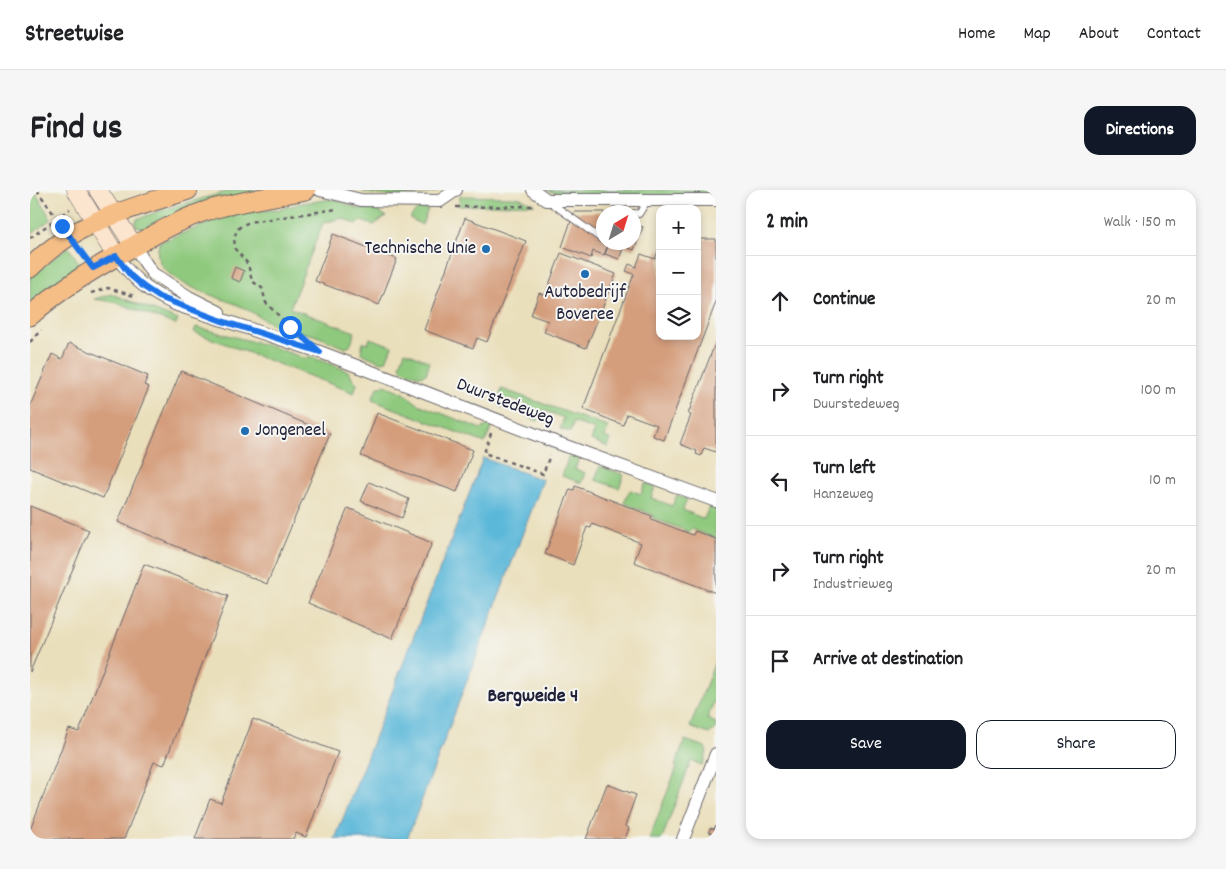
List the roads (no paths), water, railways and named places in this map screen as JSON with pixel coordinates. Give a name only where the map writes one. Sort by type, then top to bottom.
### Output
[{"type":"main road","points":[[30,268],[54,247],[95,222],[112,214],[188,190]]},
{"type":"main road","points":[[30,316],[93,268],[159,232],[208,211],[260,198],[306,190]]},
{"type":"street","points":[[76,190],[116,256]]},
{"type":"street","points":[[98,190],[134,246]]},
{"type":"street","points":[[320,190],[361,200],[440,201],[456,190]]},
{"type":"street","points":[[533,190],[547,200],[716,200]]},
{"type":"street","name":"Duurstedeweg","points":[[134,246],[152,273],[176,289],[198,302],[281,338]]},
{"type":"street","name":"Duurstedeweg","points":[[116,256],[130,275],[159,297],[222,321],[281,338],[320,352],[716,501]]},
{"type":"street","points":[[683,839],[716,754]]},
{"type":"lane","points":[[547,200],[596,235]]},
{"type":"lane","points":[[641,211],[647,201]]},
{"type":"water","points":[[483,458],[543,480],[407,839],[335,839]]},
{"type":"place","name":"Technische Unie","points":[[486,249]]},
{"type":"place","name":"Autobedrijf Boveree","points":[[585,274]]},
{"type":"place","name":"Jongeneel","points":[[245,431]]},
{"type":"district","name":"Bergweide 4","points":[[533,697]]}]
